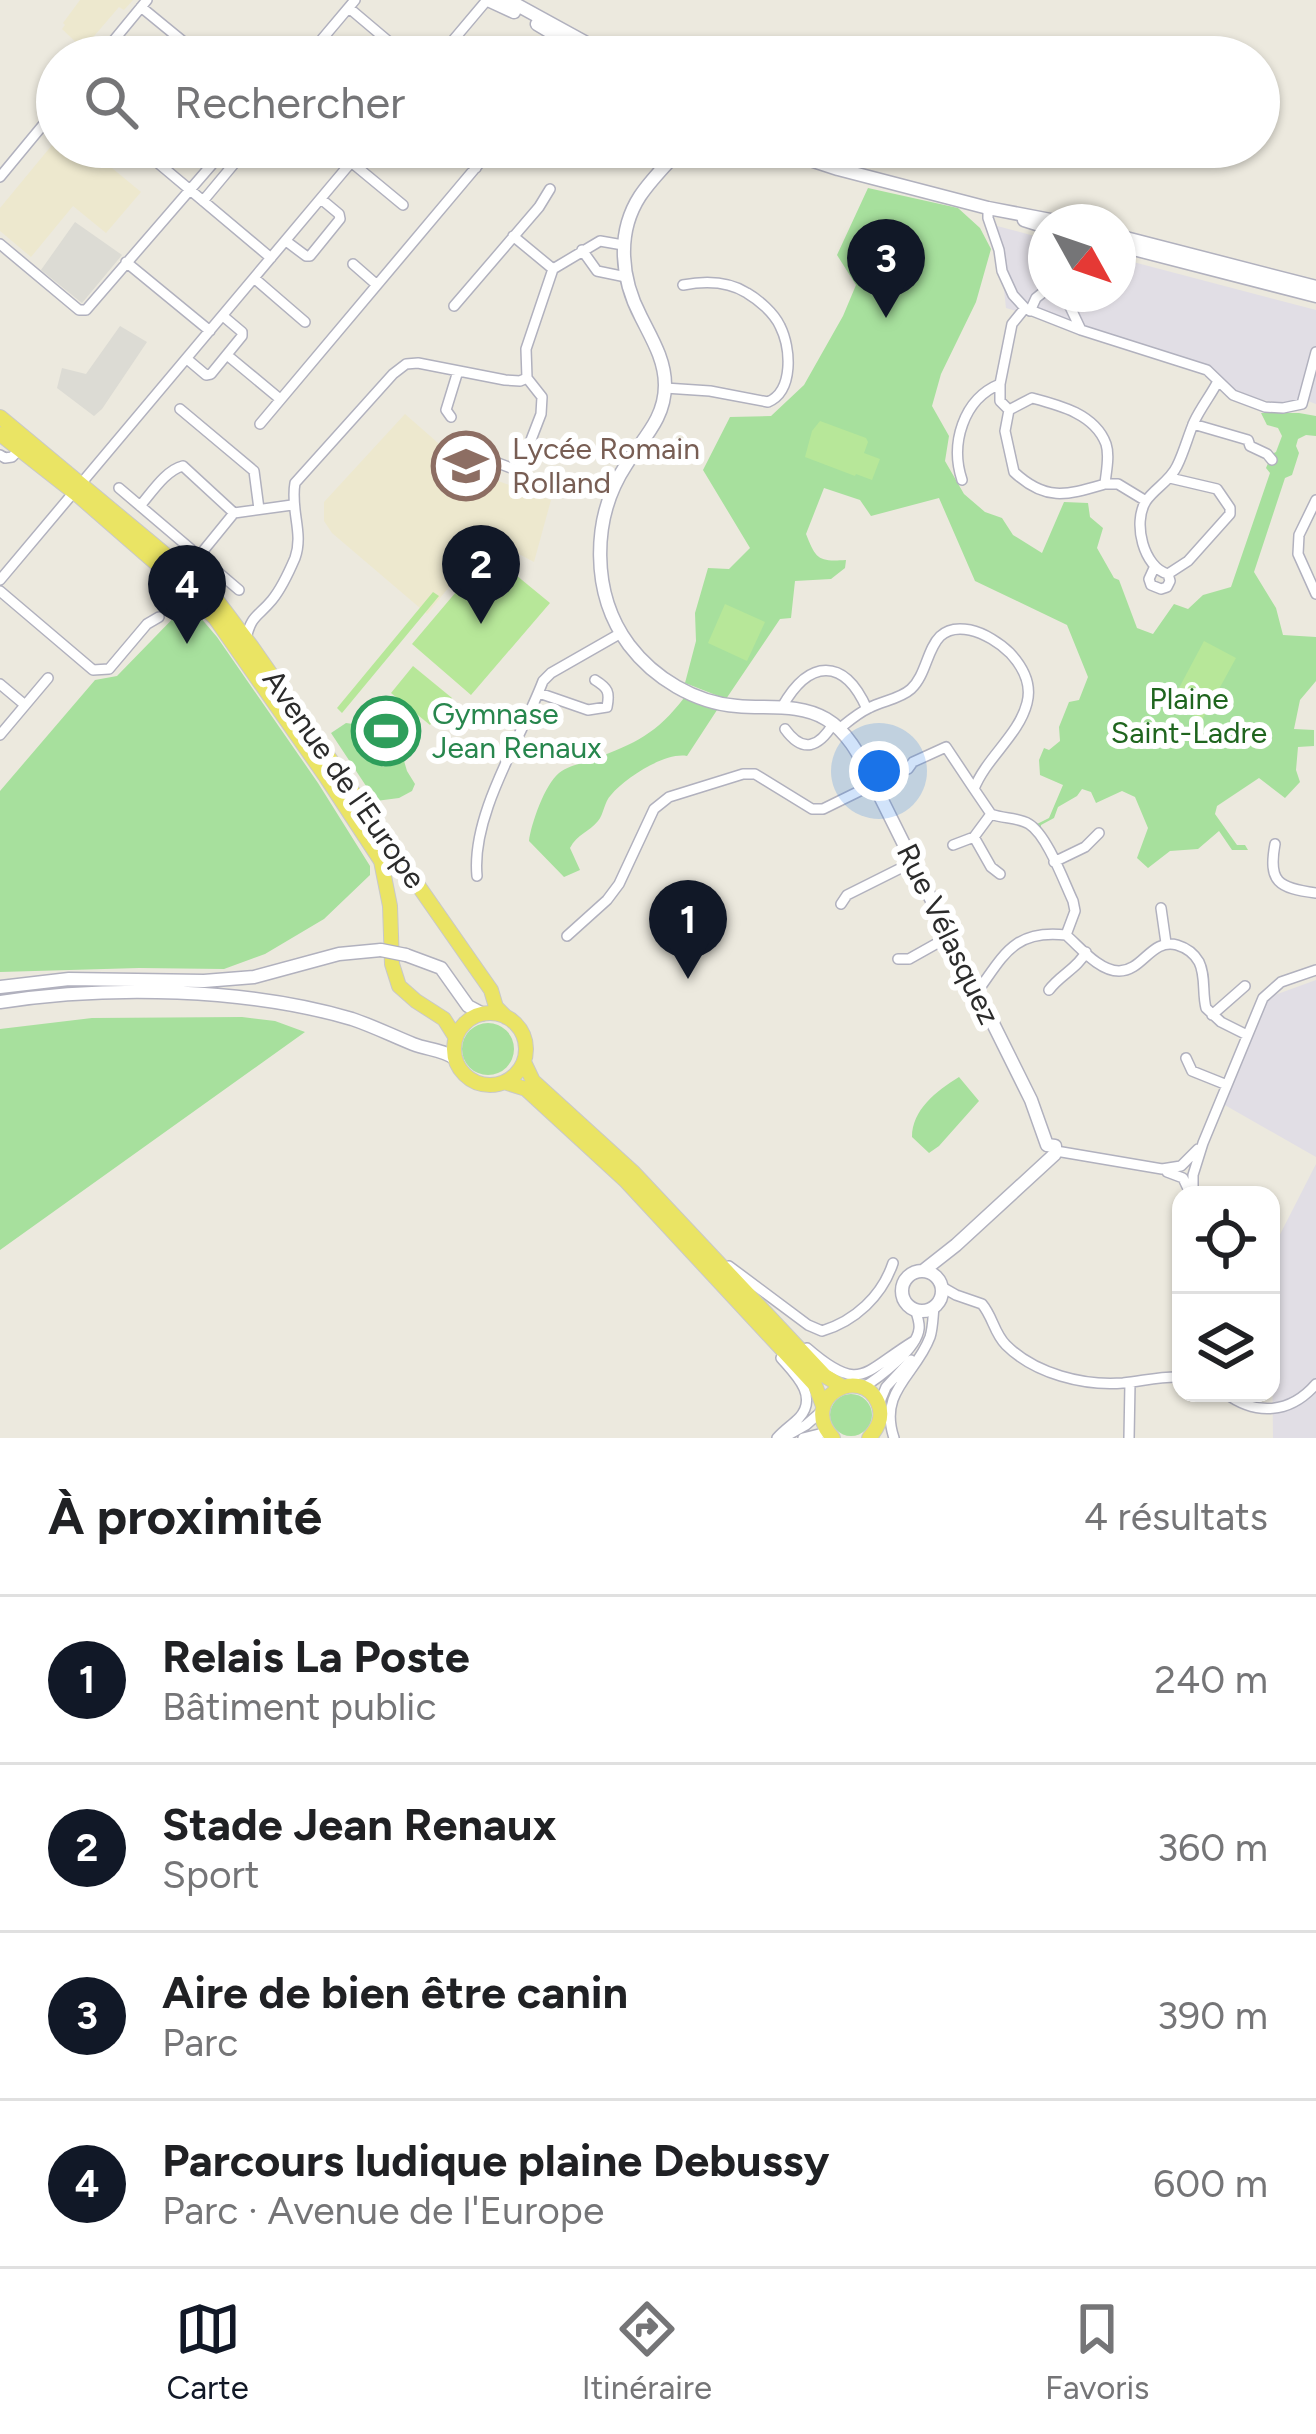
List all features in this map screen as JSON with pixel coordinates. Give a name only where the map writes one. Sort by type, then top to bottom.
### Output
[{"type":"main road","points":[[487,0],[556,36]]},
{"type":"main road","points":[[508,0],[574,36]]},
{"type":"main road","points":[[664,168],[639,196],[623,245],[626,278],[658,351],[665,388],[655,425],[611,493],[601,530],[602,578],[610,607],[622,633],[651,669],[689,693],[732,706],[807,711],[836,726]]},
{"type":"main road","points":[[835,168],[1028,220]]},
{"type":"main road","points":[[1012,214],[1028,215]]},
{"type":"main road","points":[[1136,246],[1316,292]]},
{"type":"main road","name":"Avenue de l'Europe","points":[[0,417],[23,444],[192,595],[226,634],[381,860],[390,906],[392,964],[399,986],[445,1018],[456,1038]]},
{"type":"main road","name":"Avenue de l'Europe","points":[[0,434],[23,444]]},
{"type":"main road","name":"Avenue de l'Europe","points":[[77,489],[181,566],[216,599],[506,1017]]},
{"type":"main road","name":"Rue Vélasquez","points":[[836,726],[874,784],[1035,1108],[1050,1151]]},
{"type":"main road","points":[[0,987],[69,979],[254,977],[339,954],[381,950],[441,968],[468,1006],[506,1017],[523,1033],[526,1048],[516,1074],[491,1085],[472,1080],[448,1053],[419,1047],[358,1021],[286,1003],[248,997],[80,994],[0,1002]]},
{"type":"main road","points":[[456,1059],[456,1038],[469,1020],[483,1014]]},
{"type":"main road","points":[[524,1063],[533,1081],[634,1173],[825,1376],[843,1387],[871,1393],[879,1405],[877,1434]]},
{"type":"main road","points":[[504,1082],[526,1089],[625,1180],[815,1385],[824,1426],[832,1437]]},
{"type":"main road","points":[[956,1245],[938,1293],[925,1310],[915,1309],[907,1303],[903,1287],[911,1274],[923,1271],[956,1245],[1050,1151]]},
{"type":"main road","points":[[923,1271],[932,1274],[938,1293]]},
{"type":"main road","points":[[823,1408],[831,1394],[843,1387]]},
{"type":"street","points":[[457,36],[487,0]]},
{"type":"street","points":[[117,36],[144,3],[179,36]]},
{"type":"street","points":[[325,36],[352,4],[385,36]]},
{"type":"street","points":[[0,177],[36,134]]},
{"type":"street","points":[[164,168],[272,257]]},
{"type":"street","points":[[0,244],[79,310],[86,310],[208,168]]},
{"type":"street","points":[[203,201],[230,168]]},
{"type":"street","points":[[0,580],[346,168]]},
{"type":"street","points":[[358,168],[403,205]]},
{"type":"street","points":[[260,424],[476,168]]},
{"type":"street","points":[[454,306],[550,189]]},
{"type":"street","points":[[286,241],[310,256],[340,219],[321,199]]},
{"type":"street","points":[[988,208],[1002,272],[1013,295],[1027,309],[1207,370],[1232,394],[1264,407],[1307,405],[1306,380],[1316,352]]},
{"type":"street","points":[[513,236],[553,269]]},
{"type":"street","points":[[484,458],[521,469],[543,404],[527,378],[528,337],[553,269],[600,241],[623,245]]},
{"type":"street","points":[[582,250],[597,271],[626,278]]},
{"type":"street","points":[[129,259],[210,331]]},
{"type":"street","points":[[353,265],[377,284]]},
{"type":"street","points":[[254,278],[305,322]]},
{"type":"street","points":[[665,388],[768,402],[782,391],[787,372],[788,354],[779,325],[764,305],[743,290],[718,283],[683,285]]},
{"type":"street","points":[[1009,410],[1000,401],[1000,384],[1012,325],[1027,309]]},
{"type":"street","points":[[1072,312],[1081,330]]},
{"type":"street","points":[[187,359],[206,376],[211,374],[242,336],[223,316]]},
{"type":"street","points":[[226,355],[280,399]]},
{"type":"street","points":[[246,639],[252,617],[274,598],[297,551],[299,534],[292,506],[295,483],[399,369],[418,363],[520,381],[527,378]]},
{"type":"street","points":[[451,417],[446,410],[458,371]]},
{"type":"street","points":[[1170,478],[1217,489],[1230,508],[1228,519],[1170,573],[1154,568],[1141,534],[1142,511],[1176,470],[1193,424],[1218,381]]},
{"type":"street","points":[[962,480],[956,451],[968,409],[980,395],[1000,384]]},
{"type":"street","points":[[1009,410],[1032,398],[1070,408],[1081,416],[1107,446],[1105,484]]},
{"type":"street","points":[[180,409],[254,471],[259,509]]},
{"type":"street","points":[[1009,410],[1005,431],[1018,476],[1044,492],[1062,496],[1118,484],[1146,501]]},
{"type":"street","points":[[1193,424],[1248,440],[1272,460]]},
{"type":"street","points":[[0,455],[12,457],[23,444]]},
{"type":"street","points":[[140,506],[176,467],[183,466],[235,513]]},
{"type":"street","points":[[119,488],[239,590]]},
{"type":"street","points":[[1316,500],[1299,535],[1298,554],[1316,594]]},
{"type":"street","points":[[199,556],[235,513],[292,506]]},
{"type":"street","points":[[0,592],[93,670],[109,669],[147,624],[159,617]]},
{"type":"street","points":[[231,619],[252,617]]},
{"type":"street","points":[[785,729],[794,740],[808,745],[820,742],[836,726],[910,690],[934,643],[953,630],[976,632],[1008,651],[1029,687],[1022,716],[974,789]]},
{"type":"street","points":[[477,876],[475,856],[496,786],[539,693],[551,673],[622,633]]},
{"type":"street","points":[[782,706],[804,677],[830,670],[858,688],[867,709]]},
{"type":"street","points":[[0,735],[48,678]]},
{"type":"street","points":[[539,693],[589,710],[607,707],[607,687],[596,680]]},
{"type":"street","points":[[0,684],[25,705]]},
{"type":"street","points":[[908,769],[946,747],[991,814],[1031,825],[1041,835],[1073,901],[1075,911],[1066,934]]},
{"type":"street","points":[[567,936],[608,900],[654,809],[669,797],[755,774],[812,809],[823,809],[874,784]]},
{"type":"street","points":[[953,844],[974,837],[991,814]]},
{"type":"street","points":[[1054,862],[1085,847],[1099,833]]},
{"type":"street","points":[[974,837],[1000,874]]},
{"type":"street","points":[[1274,844],[1274,877],[1316,893]]},
{"type":"street","points":[[841,904],[847,895],[913,862]]},
{"type":"street","points":[[1161,908],[1166,944]]},
{"type":"street","points":[[977,992],[1023,939],[1044,932],[1066,934],[1099,964],[1119,971],[1130,970],[1166,944],[1195,955],[1203,972],[1203,999],[1212,1016],[1247,1035]]},
{"type":"street","points":[[898,959],[909,959],[950,936]]},
{"type":"street","points":[[1049,990],[1086,952]]},
{"type":"street","points":[[1190,1186],[1186,1172],[1269,990],[1316,970]]},
{"type":"street","points":[[1212,1016],[1245,986]]},
{"type":"street","points":[[1186,1058],[1192,1071],[1227,1085]]},
{"type":"street","points":[[1050,1151],[1186,1172]]},
{"type":"street","points":[[695,1238],[822,1331],[842,1324],[873,1299],[885,1285],[893,1263]]},
{"type":"street","points":[[771,1319],[846,1375],[866,1372],[930,1337],[938,1293],[956,1295],[982,1304],[998,1335],[1017,1355],[1062,1376],[1113,1383],[1172,1377]]},
{"type":"street","points":[[742,1306],[805,1388],[805,1409],[780,1438]]},
{"type":"street","points":[[894,1438],[893,1396],[919,1344],[915,1309]]},
{"type":"street","points":[[862,1388],[919,1344]]},
{"type":"street","points":[[879,1405],[886,1387],[919,1344]]},
{"type":"street","points":[[1129,1438],[1130,1382]]},
{"type":"street","points":[[1240,1402],[1267,1410],[1285,1407],[1316,1384]]},
{"type":"street","points":[[780,1438],[806,1426],[823,1408]]},
{"type":"street","points":[[803,1438],[823,1433],[832,1437]]},
{"type":"shaded area","points":[[80,0],[133,0],[124,10],[119,7],[94,36],[69,36],[63,23]]},
{"type":"shaded area","points":[[36,164],[112,168],[141,192],[106,233],[73,206],[31,257],[0,231],[0,208]]},
{"type":"shaded area","points":[[75,222],[122,255],[82,303],[41,270]]},
{"type":"shaded area","points":[[997,226],[1028,234],[1028,312],[1136,312],[1136,263],[1316,310],[1316,404],[1245,396],[1201,364],[1006,308]]},
{"type":"shaded area","points":[[120,326],[147,342],[94,416],[57,388],[62,368],[86,374]]},
{"type":"shaded area","points":[[405,414],[470,471],[551,500],[534,562],[489,538],[427,614],[324,521],[324,502]]},
{"type":"shaded area","points":[[1316,980],[1316,1157],[1223,1104],[1269,997]]},
{"type":"shaded area","points":[[1316,1164],[1316,1438],[1273,1438],[1273,1402],[1280,1402],[1280,1234]]},
{"type":"green space","name":"Plaine Saint-Ladre","points":[[868,188],[958,208],[980,228],[991,249],[976,302],[941,374],[932,406],[949,436],[945,461],[964,494],[985,512],[1002,518],[1013,535],[1042,553],[1064,502],[1088,503],[1090,517],[1103,528],[1097,548],[1119,580],[1137,628],[1153,634],[1174,604],[1188,609],[1203,595],[1231,587],[1270,473],[1266,468],[1282,436],[1278,428],[1267,425],[1261,413],[1316,416],[1316,436],[1298,439],[1292,475],[1285,478],[1254,572],[1276,608],[1283,635],[1316,637],[1316,681],[1300,700],[1294,729],[1314,730],[1314,746],[1298,747],[1300,782],[1285,798],[1259,778],[1217,806],[1215,814],[1237,845],[1248,850],[1232,850],[1219,831],[1198,849],[1170,851],[1148,868],[1137,858],[1148,828],[1135,797],[1122,791],[1096,803],[1091,792],[1082,789],[1058,807],[1041,829],[1037,824],[1049,818],[1063,785],[1040,775],[1039,760],[1044,748],[1049,750],[1060,741],[1059,727],[1069,702],[1079,700],[1088,677],[1067,625],[975,581],[939,498],[871,516],[860,500],[824,488],[806,534],[819,557],[846,560],[845,568],[831,579],[795,581],[791,618],[780,619],[726,699],[685,683],[696,641],[695,613],[708,568],[729,569],[750,548],[703,470],[730,417],[771,416],[804,385],[856,285],[837,255]]},
{"type":"green space","points":[[820,421],[866,438],[864,453],[880,459],[872,480],[805,457]]},
{"type":"green space","points":[[489,553],[550,603],[471,695],[412,644]]},
{"type":"green space","points":[[433,592],[439,596],[342,713],[337,708]]},
{"type":"green space","points":[[188,603],[217,637],[318,783],[370,866],[370,875],[324,919],[265,954],[224,969],[0,972],[0,791],[95,680],[117,676]]},
{"type":"green space","points":[[725,604],[765,622],[747,661],[708,643]]},
{"type":"green space","points":[[1204,641],[1236,658],[1202,720],[1171,703]]},
{"type":"green space","points":[[413,666],[452,698],[430,725],[391,693]]},
{"type":"green space","points":[[684,698],[717,710],[687,756],[646,768],[611,795],[598,821],[570,848],[580,870],[564,877],[529,841],[549,786],[566,768],[644,736]]},
{"type":"green space","points":[[353,724],[383,767],[402,754],[415,784],[412,791],[376,801],[331,733]]},
{"type":"green space","points":[[92,1018],[275,1021],[305,1032],[0,1250],[0,1029]]},
{"type":"green space","points":[[488,1023],[506,1031],[514,1049],[506,1067],[488,1075],[470,1067],[462,1049],[470,1031]]},
{"type":"green space","points":[[959,1077],[979,1101],[929,1153],[912,1137],[916,1118],[934,1095]]},
{"type":"green space","points":[[851,1394],[866,1400],[872,1415],[866,1430],[851,1436],[836,1430],[830,1415],[836,1400]]},
{"type":"place","name":"Aire de bien être canin","points":[[886,318]]},
{"type":"place","name":"Lycée Romain Rolland","points":[[466,466]]},
{"type":"place","name":"Stade Jean Renaux","points":[[481,624]]},
{"type":"place","name":"Parcours ludique plaine Debussy","points":[[187,644]]},
{"type":"place","name":"Gymnase Jean Renaux","points":[[386,731]]},
{"type":"place","name":"Relais La Poste","points":[[688,979]]}]
